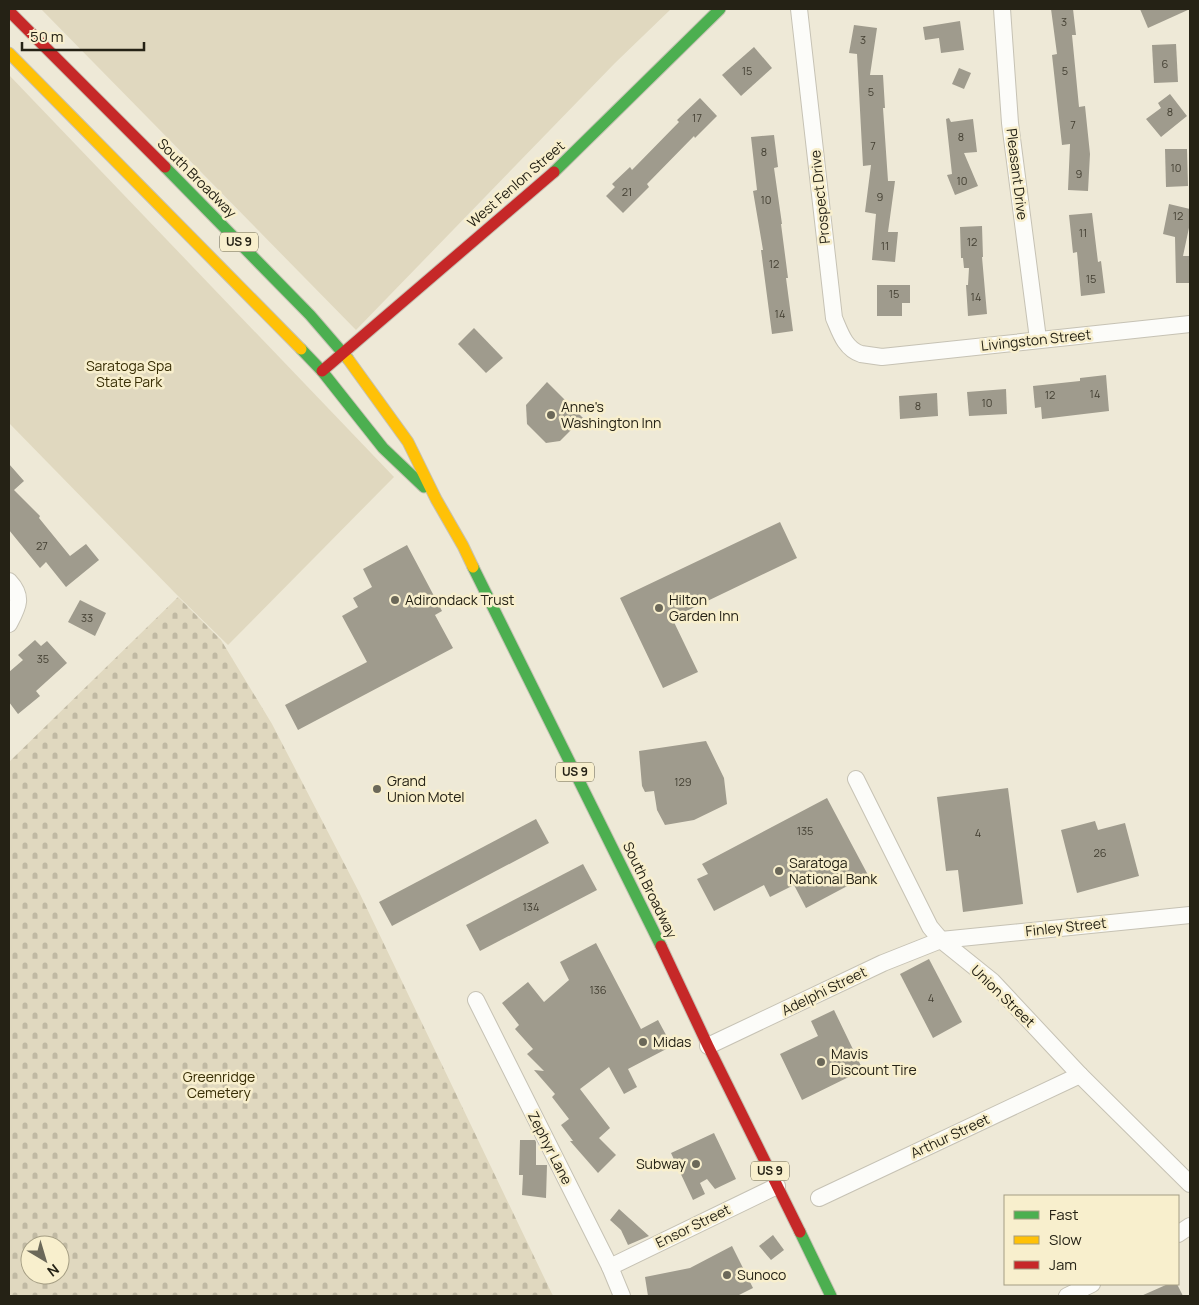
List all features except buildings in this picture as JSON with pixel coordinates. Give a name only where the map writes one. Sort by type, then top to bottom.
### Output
[{"type":"main road","name":"West Fenlon Street","points":[[322,371],[564,163],[720,9]]},
{"type":"main road","name":"South Broadway","points":[[9,11],[310,315],[343,353],[408,442],[508,635],[831,1296]]},
{"type":"main road","name":"South Broadway","points":[[9,54],[284,330],[322,371],[383,448],[436,499]]},
{"type":"street","name":"Prospect Drive","points":[[799,9],[834,318],[843,339],[852,349],[860,353],[882,356]]},
{"type":"street","name":"Pleasant Drive","points":[[1002,9],[1010,123],[1038,339]]},
{"type":"street","name":"Livingston Street","points":[[882,356],[1190,324]]},
{"type":"street","points":[[9,581],[15,588],[19,598],[16,610],[9,624]]},
{"type":"street","name":"Union Street","points":[[856,779],[930,927],[941,940],[992,981],[1080,1075],[1190,1184]]},
{"type":"street","name":"Finley Street","points":[[941,940],[1190,915]]},
{"type":"street","name":"Adelphi Street","points":[[708,1046],[883,963],[941,940]]},
{"type":"street","name":"Zephyr Lane","points":[[476,1000],[610,1267],[622,1296]]},
{"type":"street","name":"Arthur Street","points":[[819,1198],[1080,1075]]},
{"type":"street","name":"Ensor Street","points":[[610,1267],[777,1186]]},
{"type":"street","points":[[1179,1233],[1190,1226]]},
{"type":"street","points":[[1067,1296],[1092,1288]]},
{"type":"green space","points":[[41,9],[671,9],[615,63],[356,330]]},
{"type":"green space","name":"Saratoga Spa State Park","points":[[9,75],[394,477],[228,645],[9,423]]},
{"type":"green space","name":"Greenridge Cemetery","points":[[178,597],[221,640],[272,724],[359,892],[553,1296],[9,1296],[9,762]]},
{"type":"traffic: fast","points":[[554,172],[720,9]]},
{"type":"traffic: fast","points":[[165,167],[310,315],[348,359]]},
{"type":"traffic: fast","points":[[301,349],[322,371],[383,448],[424,487]]},
{"type":"traffic: fast","points":[[473,567],[661,946]]},
{"type":"traffic: fast","points":[[800,1232],[831,1296]]},
{"type":"traffic: slow","points":[[9,53],[301,349]]},
{"type":"traffic: slow","points":[[348,359],[408,442],[473,567]]},
{"type":"traffic: jam","points":[[9,11],[165,167]]},
{"type":"traffic: jam","points":[[322,371],[554,172]]},
{"type":"traffic: jam","points":[[661,946],[800,1232]]},
{"type":"place","name":"Anne's Washington Inn","points":[[551,415]]},
{"type":"place","name":"Adirondack Trust","points":[[395,600]]},
{"type":"place","name":"Hilton Garden Inn","points":[[659,608]]},
{"type":"place","name":"Grand Union Motel","points":[[377,789]]},
{"type":"place","name":"Saratoga National Bank","points":[[779,871]]},
{"type":"place","name":"Midas","points":[[643,1042]]},
{"type":"place","name":"Mavis Discount Tire","points":[[821,1062]]},
{"type":"place","name":"Subway","points":[[696,1164]]},
{"type":"place","name":"Sunoco","points":[[727,1275]]}]
